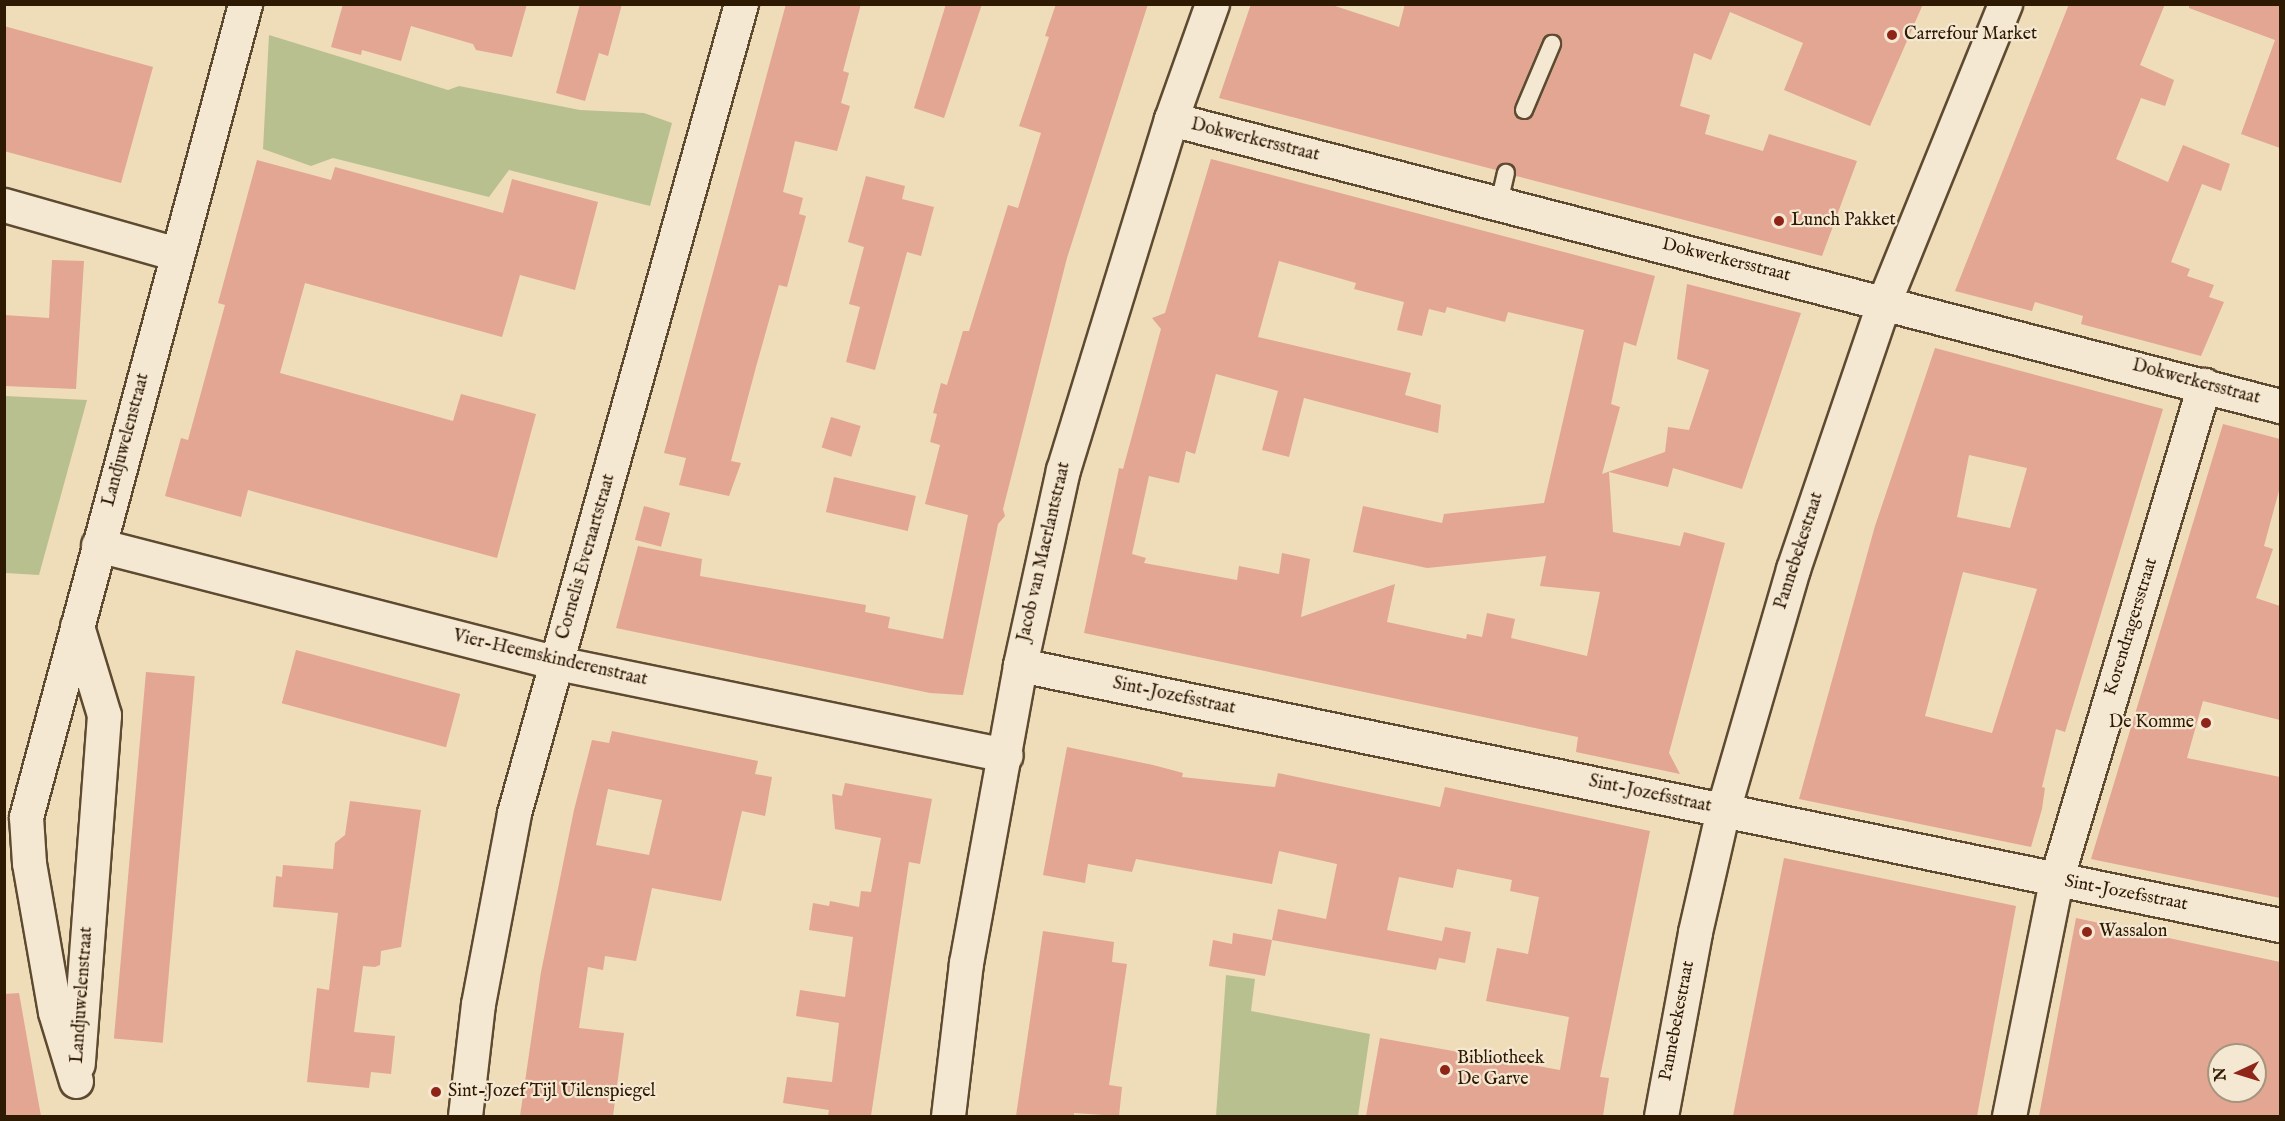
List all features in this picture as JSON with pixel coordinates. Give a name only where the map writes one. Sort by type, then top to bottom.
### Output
[{"type":"street","name":"Landjuwelenstraat","points":[[77,626],[104,715],[76,1081],[55,1012],[29,863],[26,817],[98,545],[245,4]]},
{"type":"street","name":"Cornelis Everaartstraat","points":[[465,1116],[478,1004],[514,813],[741,4]]},
{"type":"street","name":"Jacob van Maerlantstraat","points":[[948,1116],[966,963],[1006,755],[1020,665],[1063,470],[1171,119],[1212,4]]},
{"type":"street","name":"Pannebekestraat","points":[[1661,1116],[1695,932],[1723,810],[1792,569],[1884,302],[2005,4]]},
{"type":"street","name":"Dokwerkersstraat","points":[[1171,119],[1503,188],[1884,302],[2280,406]]},
{"type":"street","points":[[4,205],[177,254]]},
{"type":"street","name":"Korendragersstraat","points":[[2008,1116],[2056,880],[2204,385]]},
{"type":"street","name":"Vier-Heemskinderenstraat","points":[[98,545],[557,663],[1006,755]]},
{"type":"street","name":"Sint-Jozefsstraat","points":[[1020,665],[2280,925]]},
{"type":"lane","points":[[1524,110],[1552,44]]},
{"type":"green space","points":[[269,35],[448,90],[459,86],[580,110],[644,113],[672,123],[650,206],[509,170],[489,197],[333,158],[311,166],[263,149]]},
{"type":"green space","points":[[5,396],[87,400],[39,575],[5,573]]},
{"type":"green space","points":[[1226,975],[1255,979],[1251,1011],[1370,1034],[1358,1116],[1216,1116]]},
{"type":"building","points":[[343,4],[527,4],[512,57],[476,50],[473,44],[411,26],[401,61],[362,50],[361,55],[331,47]]},
{"type":"building","points":[[580,4],[622,4],[608,56],[599,53],[585,101],[556,93]]},
{"type":"building","points":[[786,4],[861,4],[843,71],[849,73],[841,103],[850,106],[837,151],[795,141],[783,192],[803,198],[799,214],[806,216],[787,287],[779,285],[756,367],[731,461],[741,463],[729,496],[679,485],[686,458],[664,453]]},
{"type":"building","points":[[946,4],[982,4],[944,118],[914,108]]},
{"type":"building","points":[[1056,4],[1148,4],[1067,258],[1003,509],[1005,516],[998,524],[963,695],[930,693],[616,628],[638,546],[702,559],[700,576],[866,605],[865,612],[890,617],[888,628],[943,639],[968,515],[925,504],[940,445],[930,442],[937,414],[933,413],[941,383],[947,385],[963,331],[969,331],[1008,205],[1018,208],[1041,133],[1019,126],[1049,37],[1045,36]]},
{"type":"building","points":[[1251,4],[1329,4],[1399,27],[1405,4],[1923,4],[1870,126],[1784,90],[1803,43],[1730,12],[1711,60],[1694,53],[1680,106],[1710,115],[1705,134],[1763,151],[1769,134],[1857,161],[1822,256],[1516,176],[1509,163],[1502,163],[1496,170],[1219,98]],"holes":[[[1556,34],[1561,38],[1562,48],[1534,114],[1520,120],[1515,116],[1514,106],[1542,40]]]},
{"type":"building","points":[[2069,4],[2165,4],[2140,65],[2174,80],[2165,106],[2141,98],[2116,159],[2168,182],[2183,145],[2230,164],[2221,191],[2202,184],[2171,262],[2190,269],[2187,276],[2214,285],[2209,297],[2224,302],[2201,356],[2081,324],[2083,316],[2035,302],[2032,311],[1955,291]]},
{"type":"building","points":[[2189,4],[2280,4],[2280,148],[2241,134],[2275,40],[2189,8]]},
{"type":"building","points":[[4,26],[153,67],[121,183],[4,151]]},
{"type":"building","points":[[1211,159],[1655,276],[1636,346],[1624,342],[1611,404],[1620,407],[1602,474],[1665,452],[1668,427],[1689,430],[1709,370],[1677,359],[1687,284],[1801,313],[1742,489],[1673,468],[1668,487],[1609,472],[1613,532],[1680,546],[1684,532],[1725,543],[1669,753],[1680,774],[1576,752],[1578,737],[1084,633],[1119,468],[1123,469],[1161,329],[1152,318],[1165,313]],"holes":[[[1279,261],[1356,283],[1354,289],[1404,302],[1397,330],[1422,336],[1429,309],[1445,313],[1447,307],[1505,322],[1508,312],[1584,330],[1544,503],[1444,514],[1442,523],[1363,506],[1353,552],[1427,568],[1546,556],[1540,586],[1600,592],[1587,656],[1511,638],[1515,619],[1487,613],[1482,637],[1467,634],[1466,639],[1387,622],[1395,584],[1301,617],[1310,559],[1282,553],[1279,574],[1239,566],[1237,580],[1144,563],[1146,558],[1132,554],[1149,476],[1179,483],[1186,451],[1195,454],[1216,374],[1278,391],[1262,450],[1289,457],[1304,398],[1438,433],[1441,405],[1405,395],[1411,373],[1258,337]]]},
{"type":"building","points":[[257,160],[331,180],[335,167],[503,213],[512,179],[598,202],[575,290],[520,275],[502,337],[305,283],[280,373],[453,421],[461,394],[536,414],[497,558],[248,490],[241,517],[165,496],[181,438],[188,440],[225,305],[218,303]]},
{"type":"building","points":[[866,176],[905,186],[902,199],[934,207],[921,256],[907,252],[875,370],[846,362],[860,307],[849,304],[864,247],[848,242]]},
{"type":"building","points":[[52,260],[84,261],[76,389],[4,386],[4,315],[49,318]]},
{"type":"building","points":[[1935,348],[2163,409],[2065,732],[2056,729],[2042,787],[2045,788],[2042,809],[2031,847],[1799,799],[1875,526]],"holes":[[[1969,455],[2027,468],[2010,528],[1957,517]],[[1963,572],[2037,589],[1992,733],[1925,716]]]},
{"type":"building","points":[[831,417],[861,426],[851,457],[822,448]]},
{"type":"building","points":[[2223,424],[2280,439],[2280,487],[2264,546],[2273,549],[2256,598],[2280,606],[2280,720],[2203,701],[2187,758],[2280,777],[2280,898],[2091,859]]},
{"type":"building","points":[[834,477],[916,496],[908,531],[826,512]]},
{"type":"building","points":[[644,506],[670,513],[661,547],[635,540]]},
{"type":"building","points":[[296,650],[460,694],[446,747],[282,703]]},
{"type":"building","points":[[146,672],[195,676],[163,1043],[114,1039]]},
{"type":"building","points":[[612,731],[758,761],[755,774],[772,777],[765,816],[742,811],[721,901],[652,888],[636,961],[605,956],[603,970],[588,967],[579,1028],[624,1033],[613,1116],[520,1116],[541,972],[574,810],[592,740],[609,743]],"holes":[[[608,789],[662,800],[649,855],[596,845]]]},
{"type":"building","points":[[1067,747],[1153,765],[1183,773],[1182,777],[1275,787],[1278,773],[1440,807],[1445,787],[1650,831],[1600,1077],[1609,1078],[1603,1116],[1366,1116],[1380,1038],[1560,1070],[1569,1017],[1486,1001],[1497,948],[1528,954],[1539,897],[1510,891],[1512,880],[1457,869],[1453,888],[1399,877],[1387,930],[1442,941],[1445,927],[1471,932],[1465,963],[1439,958],[1436,970],[1272,940],[1278,909],[1326,919],[1337,864],[1279,851],[1272,884],[1136,859],[1132,872],[1088,864],[1085,883],[1043,875]]},
{"type":"building","points":[[845,783],[932,799],[920,864],[909,862],[871,1116],[828,1116],[829,1110],[783,1103],[787,1077],[832,1082],[839,1023],[796,1016],[800,990],[845,997],[853,937],[809,930],[813,903],[829,906],[830,901],[859,907],[861,891],[871,892],[881,838],[835,829],[832,794],[842,796]]},
{"type":"building","points":[[350,801],[421,810],[401,947],[381,951],[380,965],[363,966],[354,1032],[395,1036],[391,1074],[371,1072],[369,1088],[307,1082],[317,988],[329,990],[338,913],[273,907],[276,876],[282,877],[283,865],[333,869],[335,843],[345,835]]},
{"type":"building","points":[[1784,858],[2016,906],[1977,1116],[1733,1116]]},
{"type":"building","points":[[2076,918],[2280,962],[2280,1116],[2039,1116]]},
{"type":"building","points":[[1043,931],[1114,942],[1112,962],[1127,964],[1109,1085],[1122,1087],[1119,1116],[1074,1113],[1074,1116],[1016,1116]]},
{"type":"building","points":[[1233,933],[1272,940],[1265,976],[1209,966],[1213,940],[1232,944]]},
{"type":"building","points":[[19,993],[41,1116],[4,1116],[4,994]]},
{"type":"place","name":"Carrefour Market","points":[[1892,35]]},
{"type":"place","name":"Lunch Pakket","points":[[1779,221]]},
{"type":"place","name":"De Komme","points":[[2206,723]]},
{"type":"place","name":"Wassalon","points":[[2087,932]]},
{"type":"place","name":"Bibliotheek De Garve","points":[[1445,1070]]},
{"type":"place","name":"Sint-Jozef Tijl Uilenspiegel","points":[[436,1092]]}]
